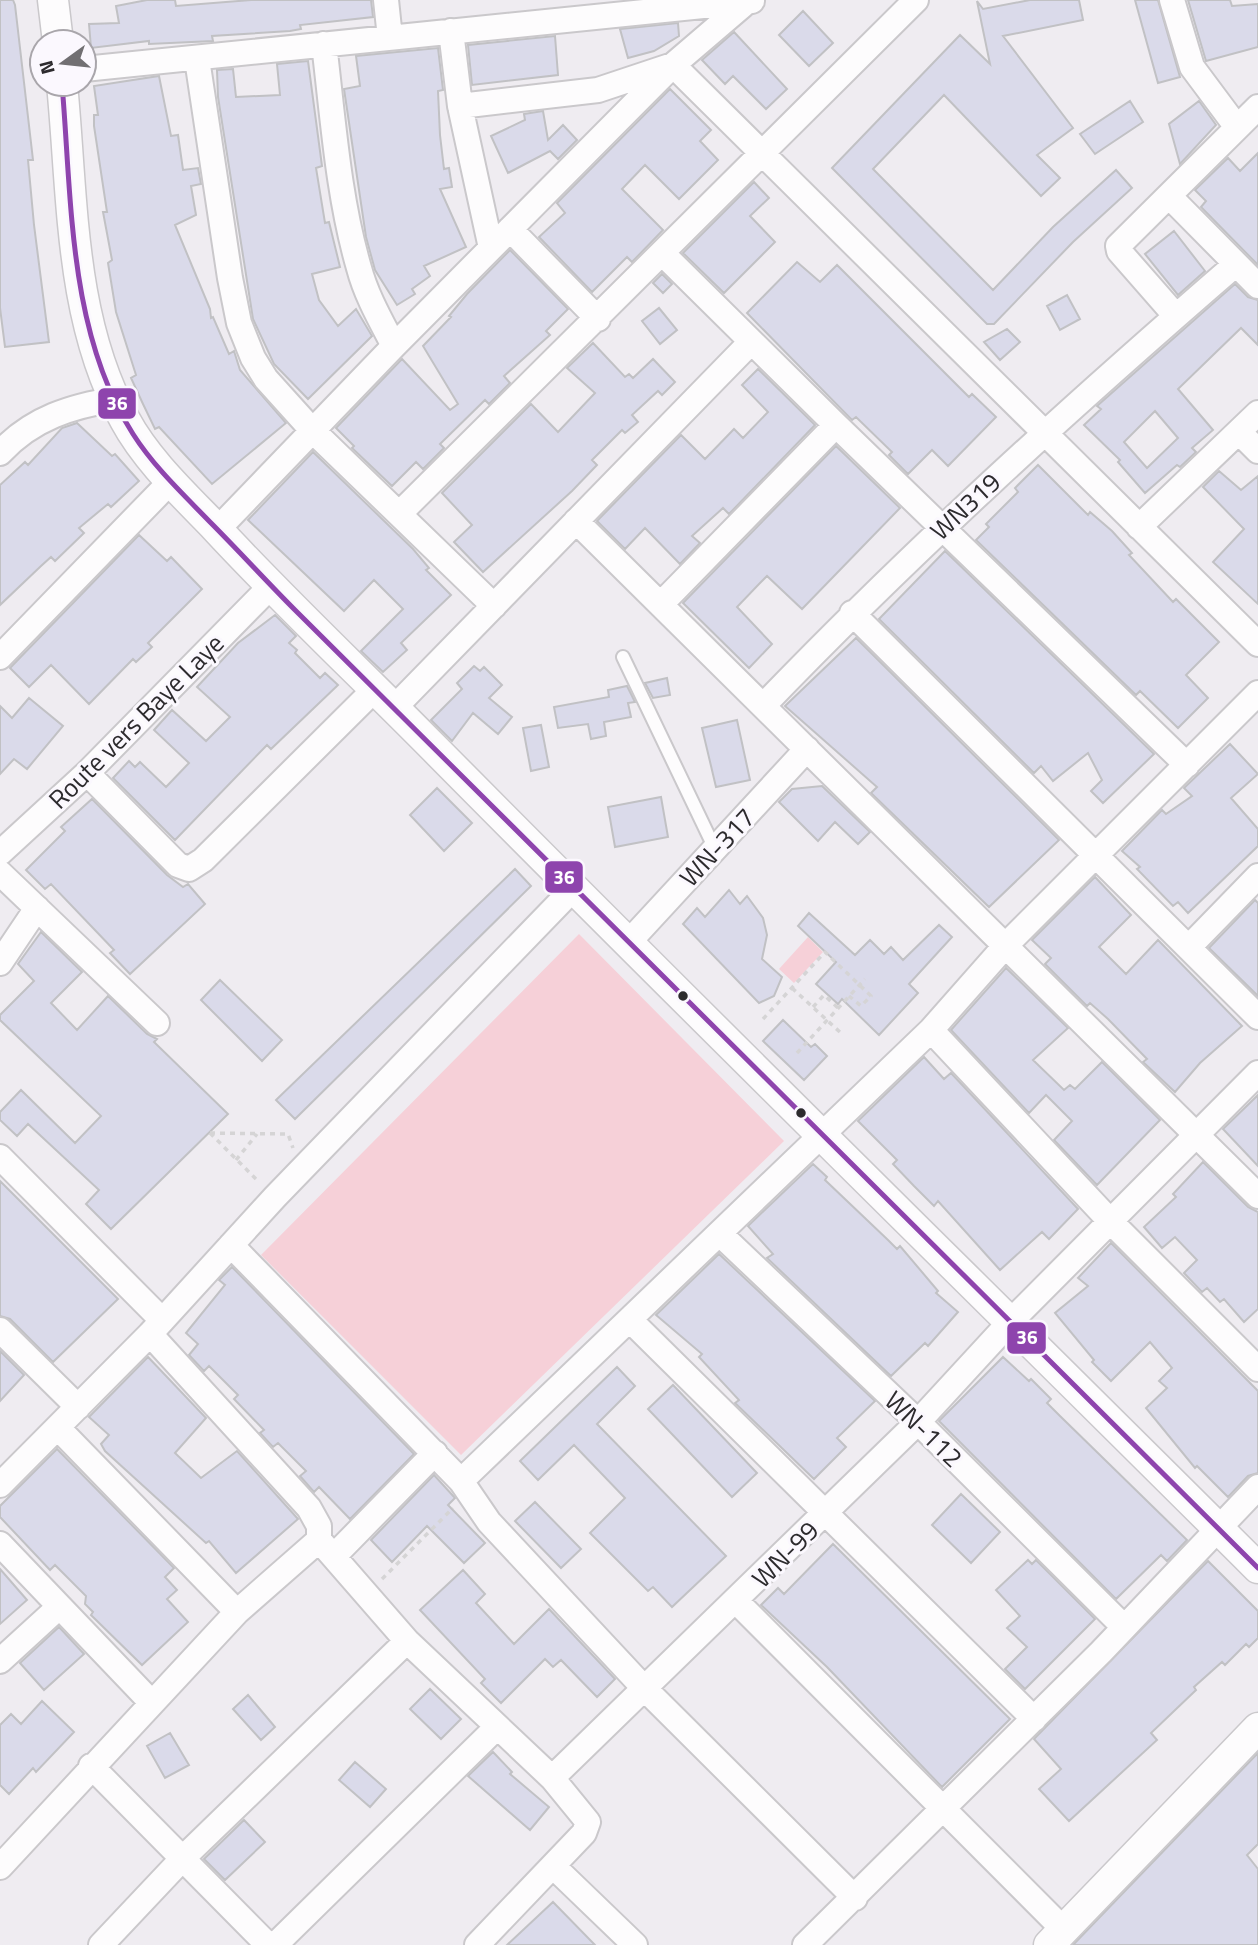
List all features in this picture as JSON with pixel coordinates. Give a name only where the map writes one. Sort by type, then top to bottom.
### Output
[{"type":"street","points":[[53,0],[56,28]]},
{"type":"street","points":[[386,0],[390,38]]},
{"type":"street","points":[[98,68],[752,0]]},
{"type":"street","points":[[217,530],[394,346],[673,65],[752,0]]},
{"type":"street","points":[[400,513],[916,0]]},
{"type":"street","points":[[1172,0],[1192,67],[1236,126]]},
{"type":"street","points":[[451,31],[460,106],[491,248]]},
{"type":"street","points":[[324,44],[353,245],[367,293],[394,346]]},
{"type":"street","points":[[197,59],[239,323],[253,358],[266,379],[312,430],[494,606]]},
{"type":"street","points":[[673,65],[1258,644]]},
{"type":"street","points":[[460,106],[598,90],[673,65]]},
{"type":"street","points":[[63,98],[84,310],[94,354],[125,421],[171,481],[270,587],[385,698],[627,944],[1012,1321],[1258,1568]]},
{"type":"street","points":[[1175,315],[1119,251],[1118,246],[1258,107]]},
{"type":"street","points":[[1170,197],[1258,286]]},
{"type":"street","points":[[510,229],[598,319]]},
{"type":"street","points":[[663,254],[1187,765]]},
{"type":"street","name":"WN319","points":[[763,706],[852,613],[1044,432],[1235,265]]},
{"type":"street","points":[[86,773],[178,865],[190,869],[494,606],[751,342]]},
{"type":"street","points":[[2,448],[40,421],[76,405],[117,399]]},
{"type":"street","points":[[1139,527],[1258,413]]},
{"type":"street","points":[[661,604],[836,425]]},
{"type":"street","points":[[1239,432],[1258,451]]},
{"type":"street","points":[[0,657],[171,481]]},
{"type":"street","points":[[576,521],[1258,1196]]},
{"type":"street","name":"Route vers Baye Laye","points":[[0,853],[86,773],[270,587]]},
{"type":"street","points":[[852,613],[1190,946],[1258,1017]]},
{"type":"street","points":[[465,1487],[630,1320],[820,1134],[931,1030],[1006,945],[1258,693]]},
{"type":"street","name":"WN-317","points":[[627,944],[807,749]]},
{"type":"street","points":[[0,873],[157,1023]]},
{"type":"street","points":[[1190,946],[1258,876]]},
{"type":"street","points":[[0,1485],[59,1429],[275,1197],[573,888]]},
{"type":"street","points":[[0,963],[37,908]]},
{"type":"street","points":[[931,1030],[1112,1223],[1258,1369]]},
{"type":"street","name":"WN-99","points":[[552,1778],[737,1602],[918,1422],[1012,1321],[1258,1073]]},
{"type":"street","points":[[0,1157],[156,1327],[309,1508],[327,1548],[368,1592],[407,1641],[496,1728],[552,1778],[588,1822],[584,1833],[477,1945]]},
{"type":"street","name":"WN-112","points":[[720,1234],[918,1422],[1124,1627]]},
{"type":"street","points":[[231,1245],[435,1453],[465,1487],[489,1522],[644,1688],[855,1898]]},
{"type":"street","points":[[630,1320],[1034,1718]]},
{"type":"street","points":[[0,1330],[78,1407]]},
{"type":"street","points":[[59,1429],[237,1612]]},
{"type":"street","points":[[0,1867],[91,1766],[237,1612],[327,1548],[435,1453]]},
{"type":"street","points":[[805,1945],[1034,1718],[1258,1487]]},
{"type":"street","points":[[0,1544],[151,1702]]},
{"type":"street","points":[[737,1602],[944,1808],[1056,1938],[1258,1728]]},
{"type":"street","points":[[0,1661],[59,1606]]},
{"type":"street","points":[[102,1945],[184,1857],[407,1641]]},
{"type":"street","points":[[275,1945],[496,1728]]},
{"type":"street","points":[[91,1766],[184,1857],[268,1945]]},
{"type":"street","points":[[553,1866],[635,1945]]},
{"type":"lane","points":[[622,657],[715,849]]},
{"type":"path","points":[[763,1019],[825,952],[871,996],[861,1006],[849,996]]},
{"type":"path","points":[[797,1052],[865,979]]},
{"type":"path","points":[[792,988],[842,1034]]},
{"type":"path","points":[[813,1007],[824,995],[838,1008]]},
{"type":"path","points":[[275,1197],[210,1133],[288,1134],[302,1170]]},
{"type":"path","points":[[236,1160],[257,1134]]},
{"type":"path","points":[[368,1592],[465,1487]]},
{"type":"shaded area","points":[[579,934],[784,1141],[461,1455],[261,1255]]},
{"type":"shaded area","points":[[808,937],[823,952],[794,983],[779,969]]},
{"type":"building","points":[[0,0],[13,0],[15,5],[33,160],[28,160],[34,225],[49,342],[5,347],[0,308]]},
{"type":"building","points":[[147,0],[175,0],[176,6],[251,0],[371,0],[373,17],[300,25],[301,29],[290,31],[212,36],[213,41],[149,44],[149,41],[98,47],[98,28],[89,28],[89,24],[119,23],[116,6]]},
{"type":"building","points":[[1030,0],[1079,0],[1083,20],[1003,36],[1073,128],[1037,155],[1060,178],[1041,196],[944,95],[873,169],[993,290],[1053,227],[1116,170],[1132,188],[1073,242],[994,324],[987,324],[832,168],[960,35],[990,64],[977,1],[983,9]]},
{"type":"building","points":[[1135,0],[1158,0],[1180,77],[1158,83]]},
{"type":"building","points":[[1188,0],[1230,0],[1232,6],[1258,4],[1258,47],[1206,61]]},
{"type":"building","points":[[803,11],[833,43],[809,66],[779,35]]},
{"type":"building","points":[[678,23],[679,36],[654,51],[628,58],[620,29]]},
{"type":"building","points":[[734,32],[787,89],[766,109],[733,76],[725,84],[702,60]]},
{"type":"building","points":[[555,36],[558,75],[472,85],[468,45]]},
{"type":"building","points":[[438,48],[443,90],[438,91],[440,135],[444,169],[449,168],[452,187],[440,189],[466,247],[424,266],[430,276],[412,289],[415,294],[397,305],[375,270],[366,237],[344,89],[360,86],[356,56]]},
{"type":"building","points":[[308,61],[322,166],[316,168],[325,223],[329,222],[340,267],[312,274],[319,300],[338,326],[356,309],[372,336],[308,399],[274,364],[253,319],[218,97],[217,70],[233,69],[236,97],[280,95],[277,64]]},
{"type":"building","points":[[159,76],[171,136],[178,135],[183,170],[198,168],[201,184],[191,186],[196,215],[175,225],[210,309],[211,318],[213,317],[229,354],[234,351],[240,370],[286,423],[212,484],[159,427],[155,429],[131,378],[136,375],[116,312],[108,263],[112,260],[103,212],[107,212],[94,126],[94,115],[98,115],[96,98],[98,98],[98,85]]},
{"type":"building","points":[[670,89],[711,130],[700,141],[718,160],[679,199],[645,165],[622,189],[663,230],[632,262],[627,257],[592,292],[539,237],[565,213],[557,203]]},
{"type":"building","points":[[1130,101],[1143,122],[1095,154],[1080,134]]},
{"type":"building","points":[[1199,101],[1216,125],[1180,164],[1169,124]]},
{"type":"building","points":[[543,111],[548,140],[563,125],[577,140],[558,159],[550,151],[508,173],[491,136],[525,120],[524,114]]},
{"type":"building","points":[[1258,153],[1258,265],[1201,207],[1206,201],[1195,190],[1228,158],[1240,171]]},
{"type":"building","points":[[754,182],[769,198],[750,216],[775,242],[724,293],[683,253]]},
{"type":"building","points":[[1174,231],[1205,271],[1178,295],[1145,254]]},
{"type":"building","points":[[510,250],[568,309],[546,331],[550,335],[504,376],[510,383],[489,404],[485,400],[440,444],[444,448],[423,469],[416,462],[392,486],[352,448],[354,446],[336,428],[402,359],[450,410],[458,404],[423,346],[451,317],[449,316],[467,294]]},
{"type":"building","points":[[797,262],[820,282],[837,265],[969,397],[972,394],[996,417],[948,466],[932,450],[908,474],[889,455],[892,452],[856,417],[852,420],[747,313]]},
{"type":"building","points":[[662,274],[672,284],[663,293],[653,283]]},
{"type":"building","points":[[1235,284],[1248,297],[1258,300],[1258,345],[1241,328],[1178,389],[1213,430],[1192,448],[1196,452],[1180,467],[1177,465],[1145,493],[1118,462],[1120,460],[1084,425],[1101,409],[1097,406]],"holes":[[[1155,411],[1178,438],[1147,468],[1124,442]]]},
{"type":"building","points":[[1067,295],[1080,319],[1060,330],[1047,306]]},
{"type":"building","points":[[659,308],[677,330],[660,344],[642,321]]},
{"type":"building","points":[[1007,329],[1020,342],[1000,360],[984,342]]},
{"type":"building","points":[[593,343],[625,377],[629,374],[633,378],[653,359],[675,382],[662,395],[658,391],[632,415],[638,422],[625,433],[622,430],[592,460],[597,465],[572,491],[483,572],[454,542],[472,525],[442,493],[531,404],[558,432],[595,393],[567,368]]},
{"type":"building","points":[[758,369],[815,425],[729,514],[723,508],[692,536],[700,543],[680,564],[645,528],[625,549],[597,521],[681,435],[705,459],[734,429],[743,438],[768,412],[742,385]]},
{"type":"building","points":[[77,423],[112,456],[115,454],[139,481],[111,507],[108,504],[79,528],[84,533],[55,561],[51,557],[0,605],[0,485],[25,462],[28,465],[62,428]]},
{"type":"building","points":[[836,446],[900,508],[802,609],[767,576],[737,607],[772,644],[749,668],[683,603]]},
{"type":"building","points":[[313,452],[413,549],[429,568],[426,570],[451,595],[401,643],[407,650],[383,672],[361,651],[403,609],[374,580],[344,611],[248,520]]},
{"type":"building","points":[[1038,465],[1088,515],[1090,512],[1112,531],[1132,553],[1129,555],[1173,602],[1176,599],[1219,642],[1186,675],[1208,698],[1178,728],[1140,691],[1136,695],[976,540],[989,527],[986,524],[1018,492],[1015,488]]},
{"type":"building","points":[[1219,471],[1241,490],[1258,476],[1258,604],[1213,562],[1244,529],[1203,487]]},
{"type":"building","points":[[139,535],[167,561],[171,557],[202,589],[148,643],[152,647],[136,662],[133,659],[89,704],[51,665],[29,687],[10,668]]},
{"type":"building","points":[[945,551],[1154,754],[1103,803],[1091,791],[1102,780],[1088,753],[1053,781],[1041,766],[1034,773],[879,619]]},
{"type":"building","points":[[275,615],[296,636],[289,643],[297,650],[295,653],[320,678],[325,673],[338,685],[271,749],[267,745],[175,840],[113,778],[129,761],[135,767],[140,762],[166,787],[189,763],[154,730],[172,710],[206,741],[230,717],[197,687],[238,643]]},
{"type":"building","points":[[856,638],[1059,840],[989,907],[871,793],[877,787],[785,706]]},
{"type":"building","points":[[474,666],[480,671],[484,667],[502,685],[489,698],[512,717],[498,734],[473,713],[452,741],[431,720],[462,689],[457,683]]},
{"type":"building","points":[[667,678],[670,695],[653,698],[645,683]]},
{"type":"building","points":[[627,686],[635,702],[628,703],[631,717],[604,722],[606,736],[591,739],[588,724],[558,728],[554,707],[609,697],[608,690]]},
{"type":"building","points":[[29,698],[63,726],[27,769],[14,759],[0,774],[0,706],[12,718]]},
{"type":"building","points":[[737,720],[750,780],[716,787],[702,728]]},
{"type":"building","points":[[541,725],[549,767],[531,771],[523,728]]},
{"type":"building","points":[[1230,744],[1258,774],[1231,798],[1258,829],[1258,846],[1188,913],[1178,902],[1173,906],[1137,869],[1140,867],[1122,851],[1162,810],[1166,814],[1192,796],[1184,788]]},
{"type":"building","points":[[822,786],[870,832],[858,844],[835,822],[818,841],[779,802],[792,789]]},
{"type":"building","points":[[437,788],[472,823],[444,851],[410,815]]},
{"type":"building","points":[[661,797],[668,837],[615,847],[608,807]]},
{"type":"building","points":[[92,799],[167,875],[183,887],[188,884],[205,904],[130,974],[110,953],[114,950],[51,884],[45,889],[26,870],[65,831],[61,827]]},
{"type":"building","points":[[515,869],[531,886],[295,1119],[276,1100]]},
{"type":"building","points":[[1095,877],[1131,915],[1099,947],[1126,974],[1158,940],[1242,1026],[1200,1063],[1175,1092],[1143,1062],[1147,1059],[1108,1019],[1090,1003],[1087,1006],[1045,964],[1051,958],[1032,940]]},
{"type":"building","points":[[729,890],[740,904],[747,896],[763,918],[767,935],[762,959],[782,977],[774,996],[759,1003],[683,924],[697,908],[705,917]]},
{"type":"building","points":[[1255,900],[1258,903],[1258,996],[1209,948]]},
{"type":"building","points":[[809,913],[855,955],[870,940],[884,954],[891,947],[903,960],[939,925],[952,937],[909,984],[918,993],[879,1035],[842,999],[838,1004],[816,984],[836,962],[798,926]]},
{"type":"building","points":[[41,932],[82,972],[51,1003],[77,1030],[108,996],[147,1034],[157,1039],[154,1042],[228,1114],[111,1229],[86,1204],[99,1190],[28,1124],[17,1136],[0,1120],[0,1112],[21,1090],[75,1143],[101,1116],[0,1020],[0,1015],[34,981],[18,964]]},
{"type":"building","points":[[1006,968],[1068,1028],[1033,1060],[1064,1090],[1070,1085],[1075,1089],[1102,1062],[1160,1120],[1097,1185],[1054,1140],[1072,1121],[1046,1095],[1029,1113],[951,1030]]},
{"type":"building","points":[[220,980],[282,1040],[262,1061],[201,1000]]},
{"type":"building","points":[[783,1020],[811,1047],[815,1044],[827,1056],[804,1080],[763,1041]]},
{"type":"building","points":[[924,1057],[944,1079],[951,1073],[1078,1209],[1049,1239],[1042,1232],[1000,1270],[938,1201],[934,1206],[893,1164],[897,1160],[858,1121]]},
{"type":"building","points":[[1258,1095],[1258,1166],[1223,1129]]},
{"type":"building","points":[[1203,1162],[1248,1207],[1258,1212],[1258,1309],[1244,1322],[1224,1299],[1220,1302],[1207,1288],[1202,1292],[1184,1273],[1197,1260],[1175,1237],[1162,1248],[1144,1227],[1176,1197],[1173,1194]]},
{"type":"building","points":[[813,1164],[827,1177],[825,1180],[897,1249],[900,1246],[938,1291],[936,1293],[958,1312],[928,1346],[925,1343],[891,1376],[767,1258],[773,1254],[748,1226]]},
{"type":"building","points":[[0,1181],[118,1299],[53,1362],[10,1319],[0,1316]]},
{"type":"building","points":[[1111,1243],[1258,1391],[1258,1473],[1248,1476],[1228,1497],[1197,1466],[1195,1468],[1146,1408],[1167,1388],[1159,1381],[1172,1368],[1150,1342],[1111,1381],[1092,1362],[1094,1360],[1055,1313],[1088,1286],[1078,1278]]},
{"type":"building","points":[[719,1254],[875,1401],[837,1438],[846,1447],[814,1479],[735,1403],[739,1400],[699,1357],[702,1354],[656,1315]]},
{"type":"building","points":[[232,1267],[414,1454],[350,1519],[319,1487],[314,1492],[300,1476],[306,1471],[278,1443],[273,1447],[260,1433],[264,1430],[234,1399],[238,1395],[209,1366],[204,1371],[189,1355],[198,1344],[186,1333],[225,1285],[219,1280]]},
{"type":"building","points":[[0,1351],[24,1375],[0,1401]]},
{"type":"building","points":[[148,1357],[206,1418],[175,1453],[201,1478],[237,1451],[298,1519],[236,1573],[209,1541],[206,1543],[105,1451],[101,1444],[109,1435],[89,1417]]},
{"type":"building","points":[[1003,1357],[1029,1381],[1031,1379],[1051,1399],[1047,1403],[1187,1540],[1167,1561],[1161,1555],[1116,1599],[939,1421]]},
{"type":"building","points":[[617,1367],[635,1386],[597,1424],[726,1556],[672,1607],[653,1587],[648,1591],[590,1533],[625,1498],[574,1445],[538,1480],[520,1461]]},
{"type":"building","points":[[673,1385],[757,1473],[732,1497],[648,1409]]},
{"type":"building","points":[[57,1449],[174,1568],[165,1577],[177,1590],[167,1599],[188,1622],[142,1665],[91,1615],[93,1612],[85,1604],[86,1596],[55,1565],[50,1570],[0,1517],[0,1506]]},
{"type":"building","points":[[434,1475],[455,1498],[448,1505],[485,1543],[464,1563],[427,1526],[392,1562],[371,1540]]},
{"type":"building","points":[[961,1494],[1000,1532],[971,1563],[932,1525]]},
{"type":"building","points":[[535,1502],[581,1549],[561,1568],[515,1521]]},
{"type":"building","points":[[833,1544],[1010,1719],[942,1787],[827,1667],[761,1605],[778,1588],[784,1594]]},
{"type":"building","points":[[1028,1560],[1032,1564],[1036,1560],[1095,1619],[1025,1689],[1005,1669],[1027,1647],[1007,1628],[1020,1616],[996,1590]]},
{"type":"building","points":[[1208,1561],[1258,1611],[1258,1638],[1249,1647],[1246,1644],[1225,1665],[1222,1662],[1194,1687],[1196,1690],[1151,1733],[1157,1740],[1069,1821],[1039,1789],[1061,1769],[1034,1739]]},
{"type":"building","points":[[0,1569],[27,1600],[0,1624]]},
{"type":"building","points":[[463,1570],[485,1594],[476,1603],[514,1644],[549,1609],[615,1679],[597,1697],[561,1660],[553,1667],[545,1659],[501,1703],[481,1683],[485,1679],[420,1610]]},
{"type":"building","points":[[59,1627],[84,1654],[44,1690],[20,1663]]},
{"type":"building","points":[[430,1689],[461,1719],[441,1739],[410,1709]]},
{"type":"building","points":[[248,1695],[275,1727],[261,1740],[233,1709]]},
{"type":"building","points":[[42,1701],[74,1732],[36,1772],[33,1768],[9,1794],[0,1785],[0,1725],[11,1714],[21,1724]]},
{"type":"building","points":[[170,1733],[189,1765],[165,1778],[147,1746]]},
{"type":"building","points":[[493,1752],[512,1772],[510,1774],[549,1807],[530,1830],[468,1776]]},
{"type":"building","points":[[1258,1753],[1258,1844],[1247,1855],[1258,1869],[1258,1945],[1073,1945]]},
{"type":"building","points":[[355,1762],[386,1789],[370,1807],[339,1780]]},
{"type":"building","points":[[244,1820],[265,1842],[225,1880],[204,1859]]},
{"type":"building","points":[[553,1902],[595,1945],[507,1945]]},
{"type":"transit line","name":"36","points":[[63,98],[72,219],[85,309],[96,353],[112,394],[133,434],[150,458],[295,610],[1258,1568]]}]
